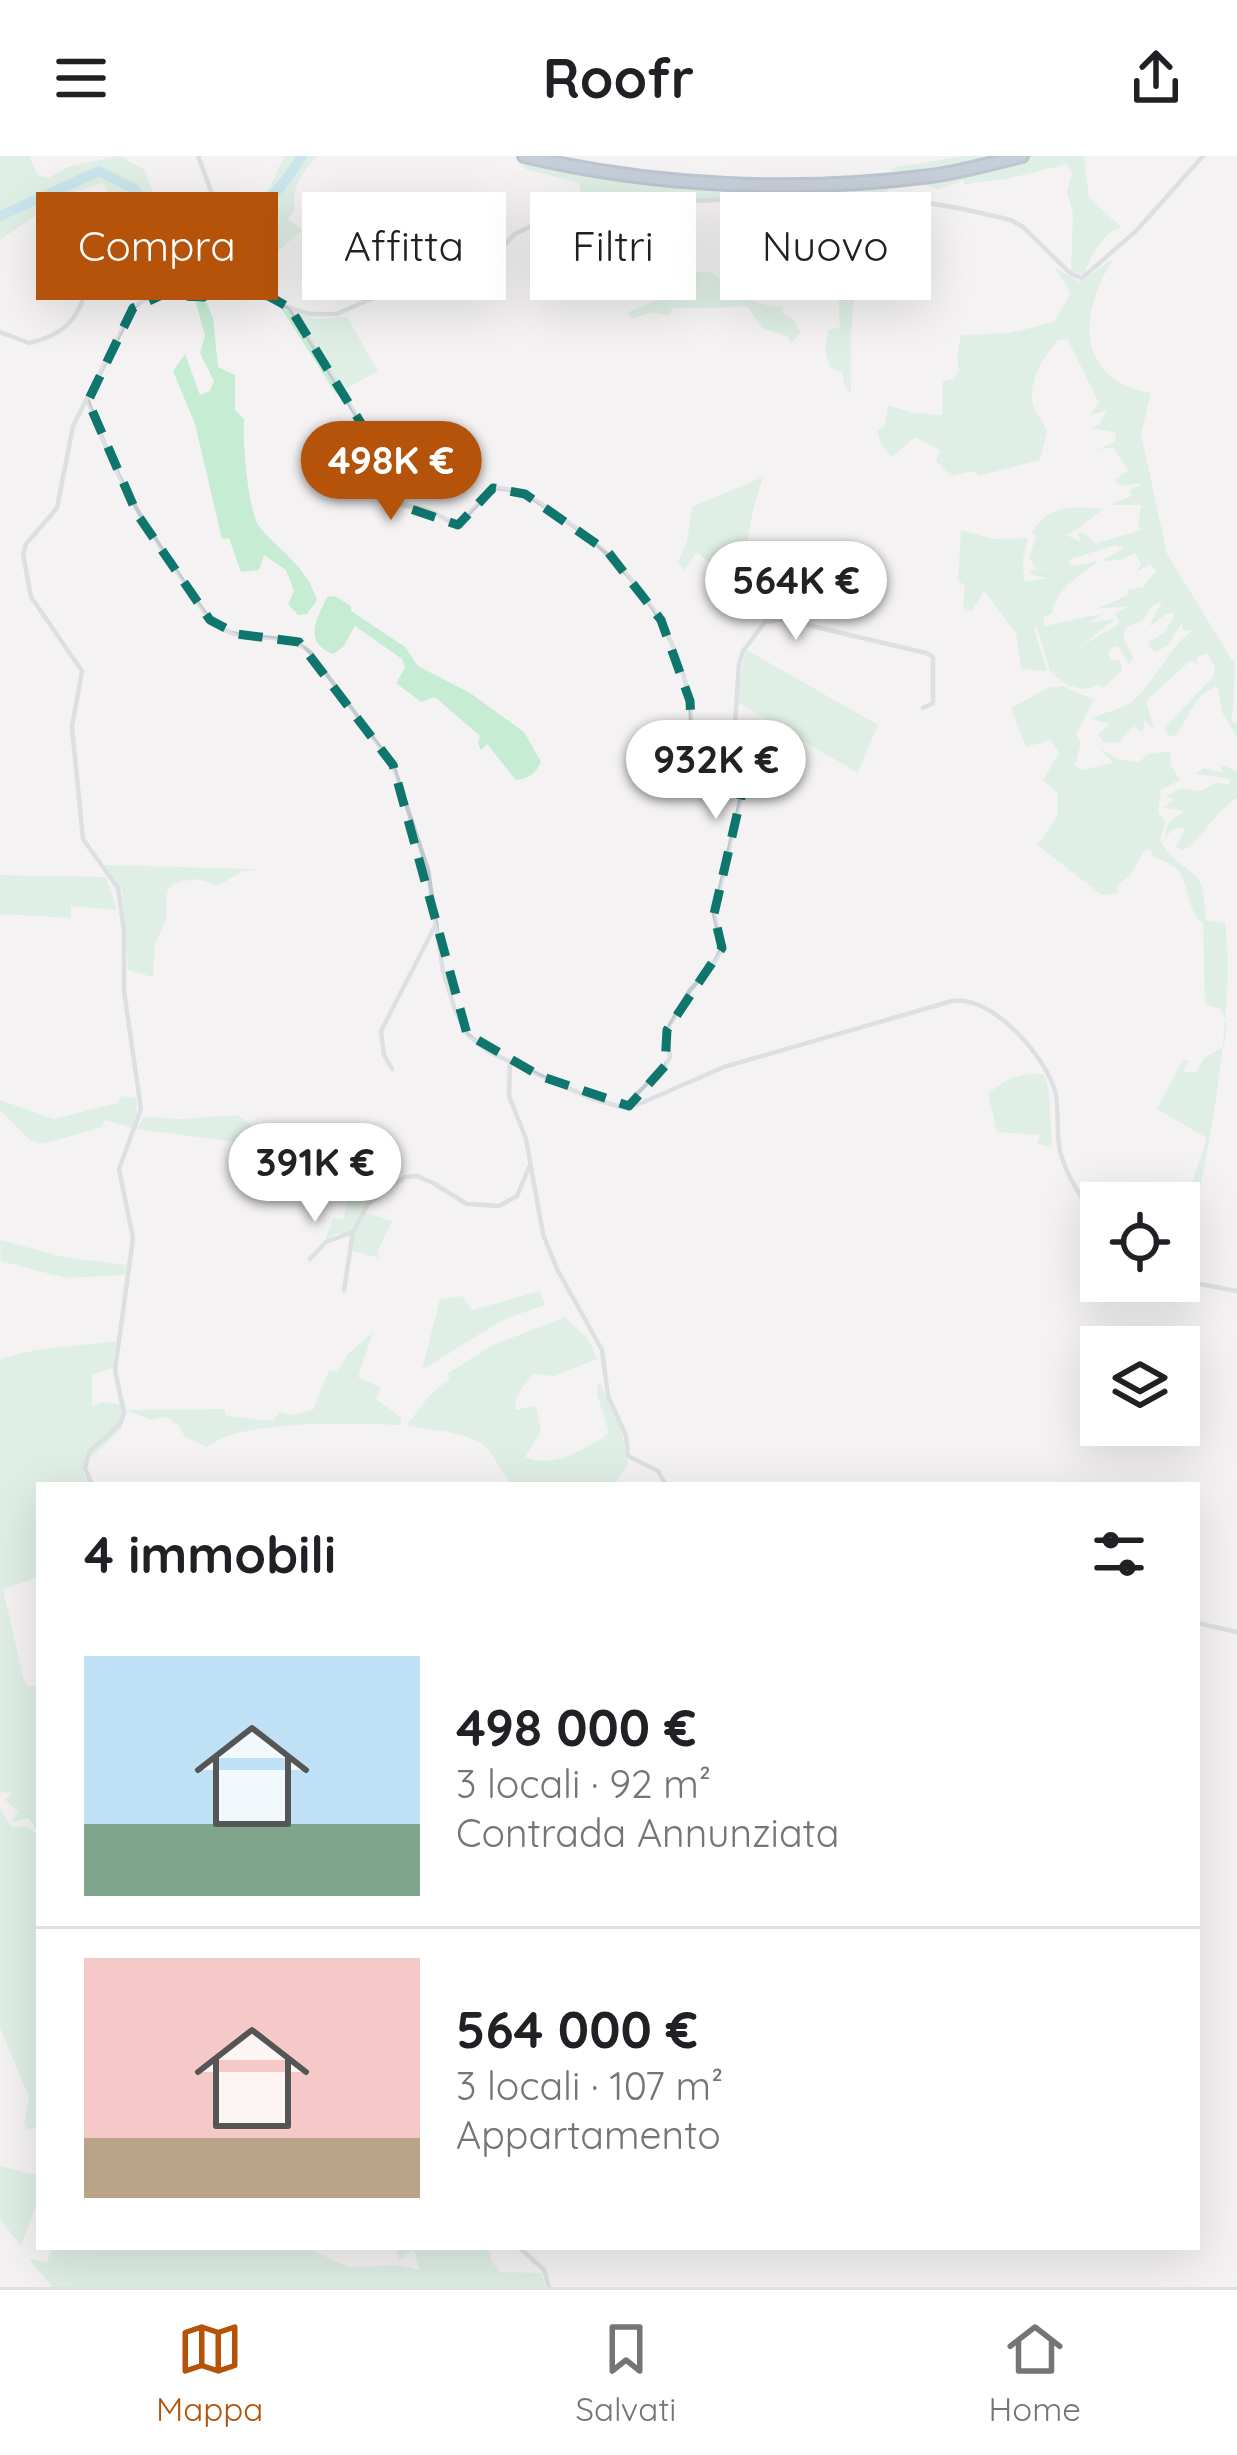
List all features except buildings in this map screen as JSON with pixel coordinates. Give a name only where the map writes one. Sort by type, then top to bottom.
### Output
[{"type":"highway","points":[[530,158],[627,177],[756,184],[932,176],[1022,156]]},
{"type":"street","points":[[198,156],[212,192]]},
{"type":"street","points":[[270,300],[310,314],[337,314],[388,294],[459,282],[474,277],[515,234],[541,220],[641,202],[943,206],[1011,220],[1079,279],[1094,272],[1136,232],[1203,156]]},
{"type":"street","points":[[0,332],[29,343],[70,324],[85,300]]},
{"type":"street","points":[[91,1482],[85,1468],[89,1452],[113,1431],[124,1413],[115,1370],[134,1238],[119,1168],[141,1109],[124,991],[118,888],[85,844],[80,819],[72,727],[82,671],[31,596],[22,564],[26,544],[58,508],[73,426],[134,308],[144,300]]},
{"type":"street","points":[[290,308],[364,428],[390,502],[428,510],[458,526],[493,488],[509,487],[589,536],[631,577],[672,641],[690,701],[695,762],[705,769],[733,756]]},
{"type":"street","points":[[88,401],[116,478],[211,620],[237,634],[298,642],[393,765],[428,870],[443,970],[461,1025],[477,1044],[603,1104],[625,1107],[792,1045],[952,1001],[974,1002],[998,1015],[1045,1069],[1055,1093],[1060,1150],[1080,1195]]},
{"type":"street","points":[[625,1107],[665,1066],[670,1057],[667,1030],[722,948],[714,914],[742,793],[733,756],[743,651],[765,622],[782,619],[926,653],[934,657],[936,688],[933,703],[923,708]]},
{"type":"street","points":[[392,1069],[384,1055],[381,1031],[436,924]]},
{"type":"street","points":[[510,1063],[509,1096],[522,1126],[543,1234],[602,1350],[608,1396],[626,1436],[628,1456],[658,1471],[665,1482]]},
{"type":"street","points":[[344,1290],[353,1232],[368,1204],[404,1178],[417,1176],[466,1204],[499,1206],[517,1196],[530,1165]]},
{"type":"street","points":[[310,1258],[326,1242],[353,1232]]},
{"type":"street","points":[[1200,1284],[1237,1292]]},
{"type":"street","points":[[1200,1624],[1237,1632]]},
{"type":"street","points":[[522,2250],[544,2270],[549,2287]]},
{"type":"highlighted area","points":[[230,274],[290,308],[364,428],[390,502],[458,525],[493,488],[525,494],[608,552],[661,620],[690,701],[694,777],[733,756],[742,793],[714,914],[722,948],[667,1030],[665,1066],[629,1106],[540,1076],[467,1034],[393,765],[299,642],[237,634],[210,620],[137,514],[88,401],[133,308],[162,295],[204,297]]},
{"type":"green space","points":[[0,156],[29,156],[38,175],[49,178],[67,167],[119,156],[144,169],[153,192],[108,192],[103,183],[72,192],[36,192],[36,215],[0,240]]},
{"type":"green space","points":[[285,156],[317,156],[299,180],[295,209],[288,219],[302,230],[278,251],[278,192],[266,192]]},
{"type":"green space","points":[[964,156],[1084,156],[1089,198],[1122,228],[1103,240],[1084,274],[1071,272],[1073,215],[1067,191],[1072,173],[1067,164],[1001,180],[965,185],[963,180],[938,190],[921,182],[891,183],[887,192],[720,192],[720,199],[696,200],[696,192],[581,192],[579,183],[523,166],[653,184],[890,180],[892,168]]},
{"type":"green space","points":[[1114,258],[1094,300],[1090,340],[1108,374],[1151,393],[1141,434],[1167,554],[1235,665],[1232,722],[1237,724],[1237,737],[1223,714],[1217,686],[1197,701],[1176,736],[1168,735],[1164,728],[1213,677],[1215,667],[1207,653],[1198,656],[1196,664],[1191,660],[1146,701],[1154,730],[1145,720],[1142,733],[1134,726],[1118,743],[1103,742],[1098,734],[1110,724],[1091,719],[1135,699],[1192,631],[1182,630],[1183,621],[1167,646],[1156,652],[1149,647],[1149,642],[1166,631],[1175,613],[1149,627],[1162,601],[1142,621],[1126,627],[1123,636],[1133,658],[1129,664],[1118,646],[1110,649],[1108,654],[1120,661],[1122,670],[1104,687],[1085,689],[1050,671],[1037,627],[1047,671],[1021,669],[1016,633],[984,591],[971,612],[963,607],[965,585],[958,581],[961,530],[992,539],[1028,538],[1024,582],[1047,578],[1030,571],[1048,568],[1036,569],[1029,558],[1036,537],[1032,531],[1055,511],[1104,509],[1066,535],[1082,542],[1077,534],[1082,532],[1096,543],[1142,530],[1138,525],[1141,505],[1108,505],[1132,496],[1129,490],[1141,485],[1119,484],[1115,480],[1128,470],[1114,448],[1098,449],[1115,442],[1116,433],[1091,428],[1107,411],[1089,415],[1099,403],[1068,340],[1059,340],[1048,352],[1033,388],[1034,408],[1047,432],[1040,460],[979,476],[973,471],[951,476],[936,461],[940,450],[915,437],[892,457],[882,446],[877,431],[885,425],[888,405],[942,415],[943,381],[959,372],[961,335],[1010,333],[1054,322],[1071,293],[1054,267],[1080,282]],"holes":[[[1115,545],[1124,548],[1101,561],[1121,560],[1135,553],[1141,563],[1136,572],[1150,564],[1156,571],[1143,587],[1126,590],[1130,594],[1099,608],[1128,607],[1114,614],[1120,621],[1116,626],[1079,647],[1115,619],[1088,623],[1105,613],[1045,626],[1043,618],[1052,613],[1064,589],[1098,561],[1071,566],[1068,560]]]},
{"type":"green space","points":[[696,271],[710,272],[719,277],[720,300],[782,307],[801,333],[790,343],[788,336],[762,328],[743,306],[673,308],[668,315],[653,312],[631,319],[628,312],[655,301],[696,300]]},
{"type":"green space","points":[[205,300],[213,318],[218,367],[235,375],[235,410],[244,419],[247,475],[256,520],[312,588],[317,600],[307,614],[298,615],[288,604],[294,591],[286,570],[264,555],[259,570],[241,572],[229,538],[222,539],[195,424],[173,371],[185,354],[200,395],[210,391],[214,381],[200,353],[205,336],[196,303]]},
{"type":"green space","points":[[839,300],[854,300],[851,393],[842,372],[830,368],[825,350],[828,330],[840,327]]},
{"type":"green space","points":[[281,308],[316,319],[347,317],[378,371],[336,394]]},
{"type":"green space","points":[[763,477],[747,551],[761,594],[739,588],[697,552],[684,570],[678,563],[687,542],[692,507]]},
{"type":"green space","points":[[335,596],[405,647],[418,666],[470,693],[524,732],[541,762],[534,772],[516,780],[487,744],[481,750],[480,736],[435,697],[421,702],[396,683],[405,668],[402,659],[355,626],[343,647],[333,654],[324,649],[315,637],[316,622],[327,597]]},
{"type":"green space","points":[[745,649],[878,725],[858,773],[737,702]]},
{"type":"green space","points":[[1063,686],[1094,700],[1076,734],[1081,743],[1075,765],[1081,770],[1114,763],[1099,747],[1117,759],[1139,762],[1148,754],[1170,751],[1171,765],[1180,780],[1161,790],[1158,812],[1165,822],[1160,840],[1198,879],[1205,920],[1225,923],[1225,1019],[1221,1009],[1205,1004],[1203,923],[1193,910],[1179,871],[1153,856],[1150,849],[1116,887],[1118,893],[1102,895],[1037,845],[1057,817],[1058,793],[1043,780],[1059,753],[1051,740],[1026,747],[1011,708],[1048,688]]},
{"type":"green space","points":[[1221,765],[1237,771],[1237,798],[1184,850],[1176,847],[1185,829],[1175,828],[1166,836],[1167,827],[1185,811],[1163,808],[1174,799],[1166,797],[1180,788],[1201,791],[1216,783],[1229,784],[1231,779],[1196,774],[1203,768],[1223,773]]},
{"type":"green space","points":[[104,865],[259,869],[241,872],[216,887],[195,880],[172,885],[155,945],[153,977],[128,970],[122,890]]},
{"type":"green space","points":[[0,875],[106,877],[117,910],[71,906],[71,918],[0,914]]},
{"type":"green space","points":[[1223,1047],[1200,1187],[1200,1182],[1192,1182],[1207,1138],[1157,1109],[1182,1061],[1189,1060],[1183,1072],[1196,1072],[1204,1058]]},
{"type":"green space","points":[[1044,1074],[1052,1148],[1037,1143],[1040,1135],[997,1132],[988,1093],[1010,1078]]},
{"type":"green space","points":[[122,1096],[136,1098],[132,1128],[105,1120],[102,1127],[43,1144],[30,1140],[0,1110],[0,1100],[54,1119],[117,1103]]},
{"type":"green space","points":[[237,1115],[287,1147],[319,1160],[356,1160],[376,1154],[362,1178],[271,1162],[258,1145],[137,1129],[144,1117]]},
{"type":"green space","points":[[349,1194],[369,1201],[364,1212],[392,1221],[379,1258],[353,1251],[354,1239],[338,1233],[325,1241],[333,1218],[343,1220]]},
{"type":"green space","points":[[0,1240],[63,1257],[127,1265],[125,1275],[66,1278],[1,1261]]},
{"type":"green space","points":[[540,1291],[545,1305],[504,1319],[422,1370],[440,1299],[462,1296],[472,1310]]},
{"type":"green space","points":[[565,1317],[589,1340],[597,1359],[554,1376],[534,1374],[516,1400],[515,1410],[536,1406],[541,1431],[525,1457],[557,1459],[609,1432],[597,1394],[599,1381],[621,1430],[628,1464],[616,1482],[511,1482],[491,1453],[475,1440],[407,1425],[450,1378],[447,1374],[491,1346]]},
{"type":"green space","points":[[373,1332],[358,1377],[381,1388],[376,1399],[402,1418],[400,1425],[271,1427],[245,1431],[207,1447],[185,1437],[166,1417],[152,1420],[127,1411],[121,1429],[92,1457],[87,1451],[83,1470],[87,1482],[36,1482],[36,1578],[3,1589],[23,1677],[36,1690],[36,1828],[29,1818],[10,1823],[18,1812],[5,1800],[12,1793],[0,1792],[0,1359],[116,1341],[113,1368],[92,1375],[92,1406],[102,1402],[125,1405],[127,1410],[224,1409],[226,1416],[273,1421],[280,1412],[292,1415],[313,1410],[329,1370],[337,1372],[348,1354]]},
{"type":"green space","points":[[0,1808],[12,1827],[24,1826],[36,1833],[36,2128],[27,2129],[29,2097],[0,2028]]},
{"type":"green space","points":[[0,2166],[36,2175],[36,2206],[21,2246],[0,2219]]},
{"type":"green space","points":[[51,2250],[311,2250],[349,2267],[399,2265],[419,2270],[414,2250],[489,2250],[500,2272],[541,2273],[546,2287],[52,2287],[29,2259],[47,2262]]},
{"type":"waterway","points":[[0,216],[99,171],[135,189],[150,223],[200,240],[259,208],[302,156]]}]
